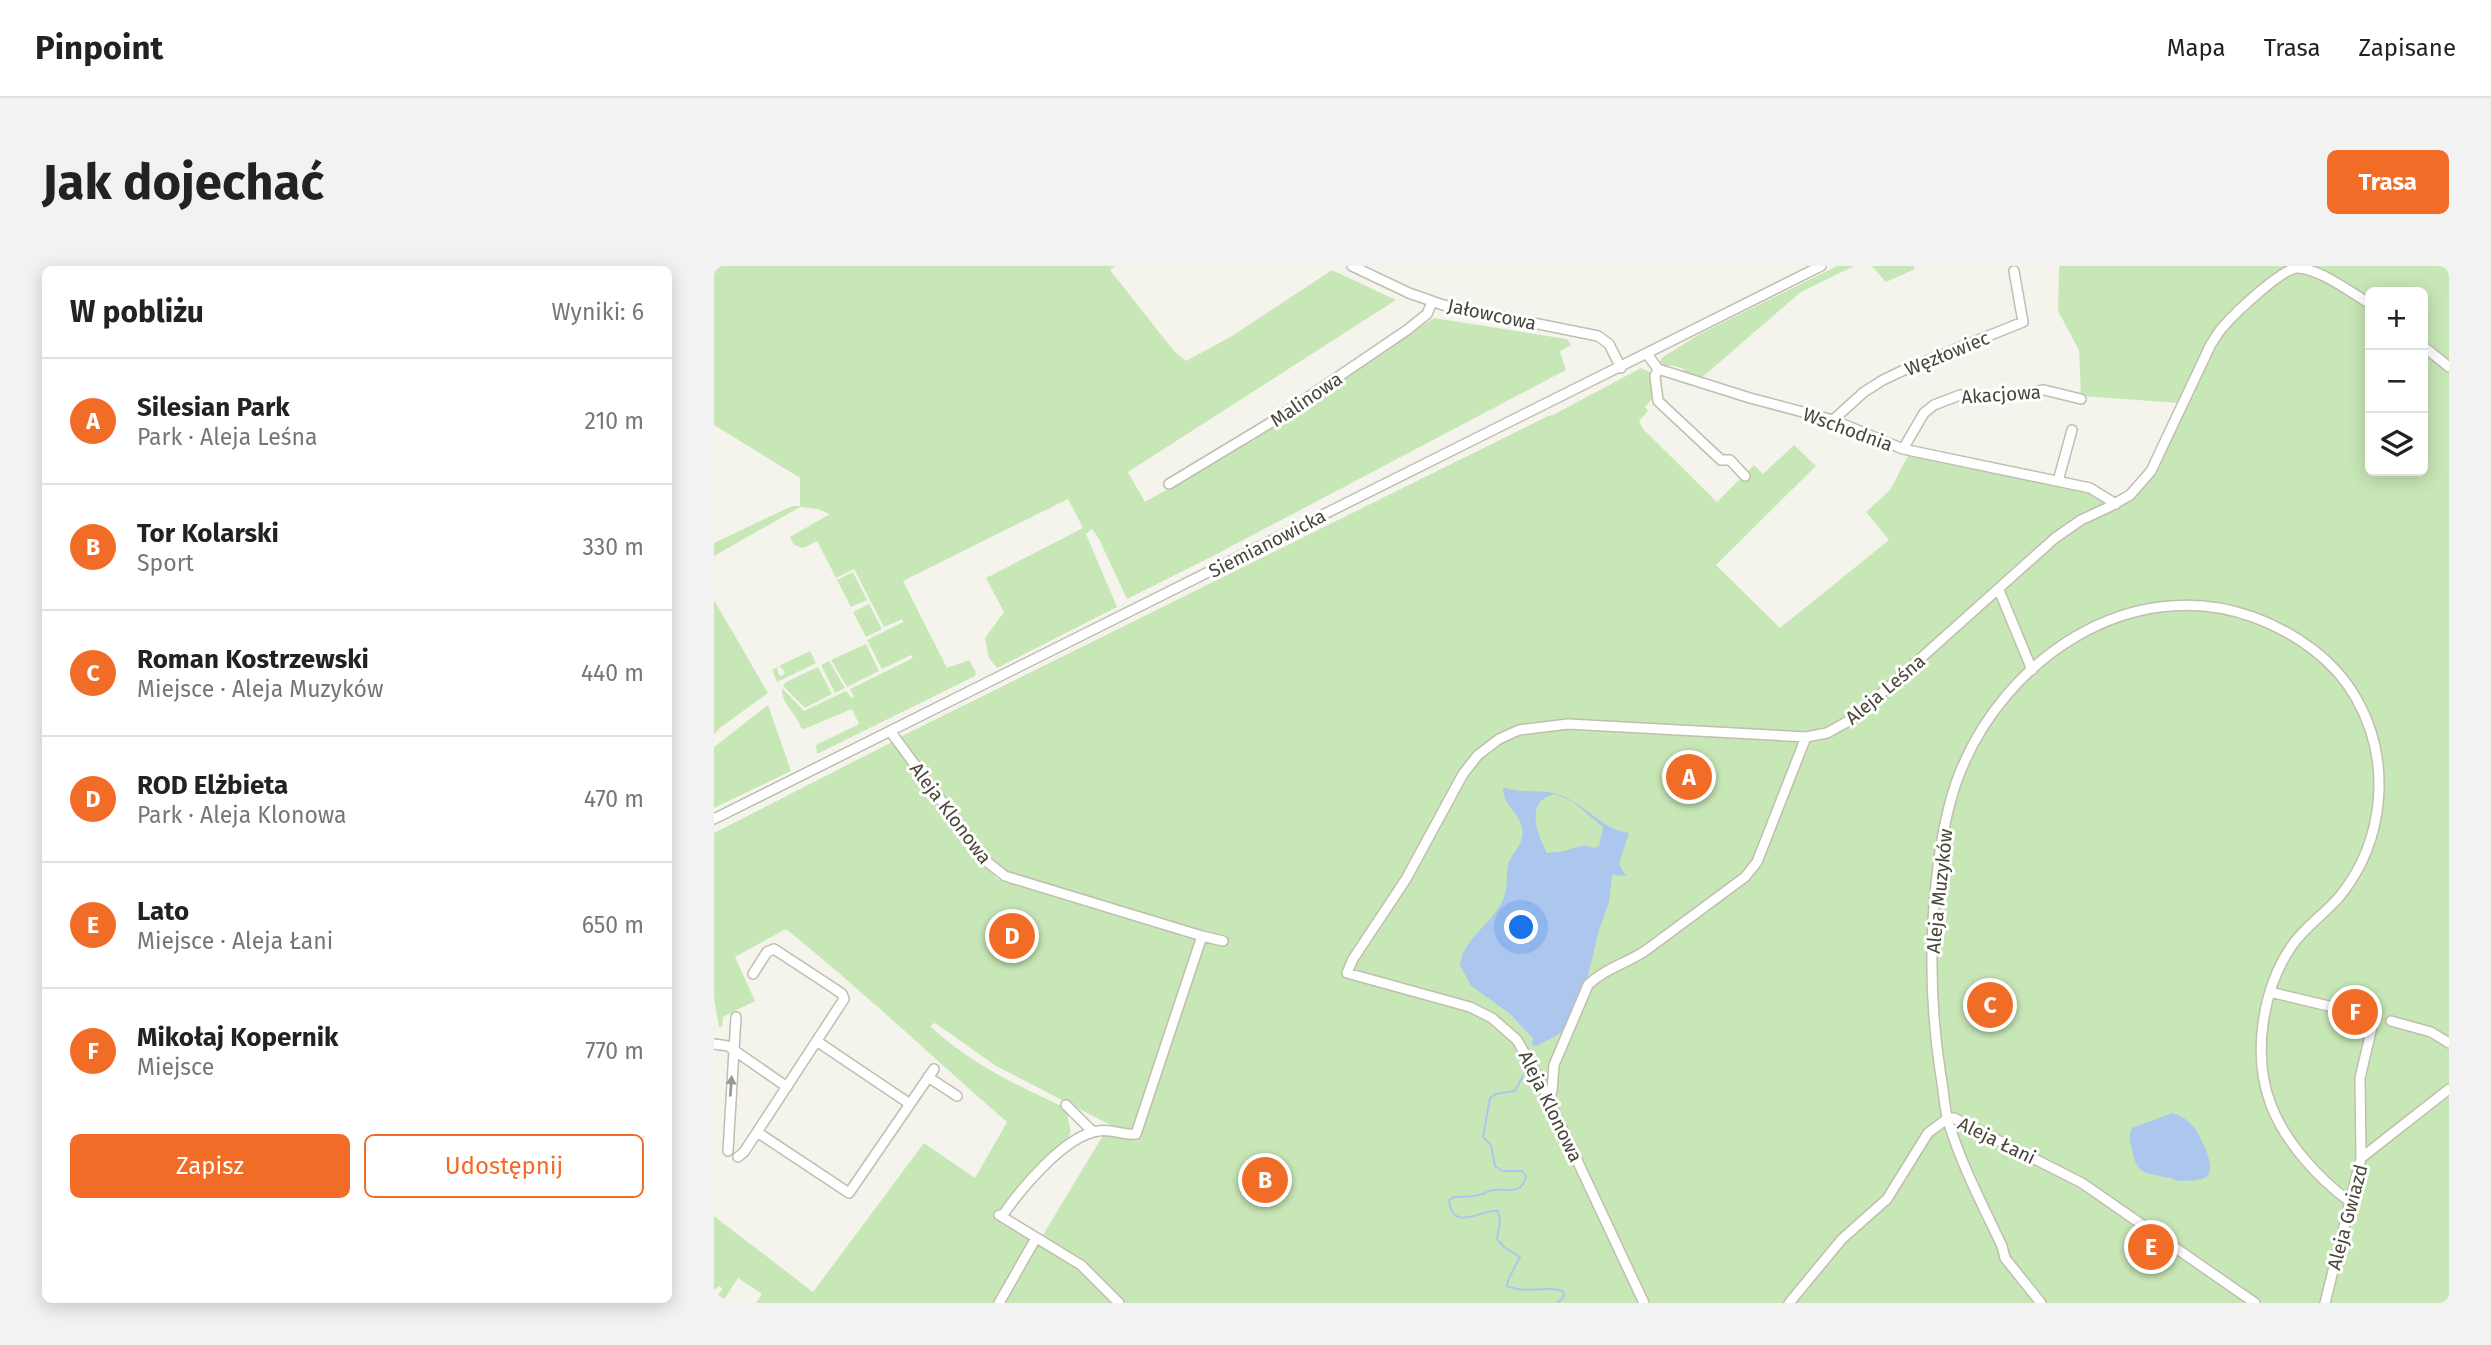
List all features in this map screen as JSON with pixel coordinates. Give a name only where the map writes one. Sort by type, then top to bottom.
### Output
[{"type":"street","name":"Jałowcowa","points":[[1352,266],[1432,302],[1598,336],[1609,344],[1621,368]]},
{"type":"street","name":"Siemianowicka","points":[[714,819],[1821,266]]},
{"type":"street","name":"Aleja Leśna","points":[[1348,973],[1353,959],[1406,879],[1463,774],[1478,755],[1499,740],[1519,730],[1568,724],[1806,737],[1827,733],[1853,718],[2068,528],[2130,495],[2151,471],[2211,344],[2222,327],[2279,277],[2291,269],[2300,268],[2321,275],[2365,301]]},
{"type":"street","name":"Węzłowiec","points":[[1833,420],[1864,392],[1883,380],[2023,323],[2014,271]]},
{"type":"street","name":"Malinowa","points":[[1169,484],[1270,423],[1407,330],[1427,314],[1432,302]]},
{"type":"street","points":[[2428,350],[2449,367]]},
{"type":"street","points":[[1647,354],[1658,369],[1655,376],[1657,401],[1721,460],[1730,460],[1745,476]]},
{"type":"street","name":"Wschodnia","points":[[1658,369],[1750,398],[1833,420],[1903,449],[2090,488],[2116,504]]},
{"type":"street","name":"Akacjowa","points":[[1903,449],[1924,413],[1934,405],[1960,395],[1998,397],[2044,390],[2081,399]]},
{"type":"street","points":[[2058,481],[2072,430]]},
{"type":"street","points":[[1999,590],[2032,670]]},
{"type":"street","name":"Aleja Muzyków","points":[[2041,1303],[2005,1258],[2002,1245],[1968,1173],[1948,1118],[1935,1034],[1932,986],[1934,910],[1941,844],[1953,794],[1970,751],[2002,702],[2032,670],[2067,642],[2100,624],[2142,609],[2189,604],[2239,612],[2291,634],[2316,652],[2350,688],[2364,713],[2380,773],[2372,835],[2347,885],[2291,947],[2278,971],[2263,1022],[2262,1050],[2264,1077],[2271,1106],[2301,1153],[2325,1182],[2349,1201]]},
{"type":"street","name":"Aleja Klonowa","points":[[890,731],[986,862],[1005,876],[1223,941]]},
{"type":"street","points":[[1548,1098],[1552,1091],[1554,1065],[1588,985],[1645,951],[1745,877],[1757,862],[1806,737]]},
{"type":"street","points":[[1119,1303],[1081,1265],[1000,1216],[1034,1176],[1064,1149],[1093,1132],[1111,1130],[1132,1136],[1139,1130],[1202,936]]},
{"type":"street","points":[[738,1157],[818,1042],[844,999],[842,994],[775,949],[767,952],[753,974]]},
{"type":"street","name":"Aleja Klonowa","points":[[1348,973],[1470,1007],[1492,1018],[1524,1049],[1644,1303]]},
{"type":"street","points":[[2270,992],[2340,1009]]},
{"type":"street","points":[[728,1151],[736,1017]]},
{"type":"street","points":[[2391,1021],[2431,1032],[2449,1043]]},
{"type":"street","points":[[2361,1158],[2360,1078],[2372,1027]]},
{"type":"street","points":[[818,1042],[910,1104]]},
{"type":"street","points":[[714,1044],[728,1046],[787,1087]]},
{"type":"street","points":[[757,1132],[849,1193],[934,1069]]},
{"type":"street","points":[[928,1077],[957,1096]]},
{"type":"street","name":"Aleja Gwiazd","points":[[2325,1303],[2361,1158],[2449,1089]]},
{"type":"street","points":[[1066,1105],[1093,1132]]},
{"type":"street","name":"Aleja Łani","points":[[1789,1303],[1846,1234],[1887,1199],[1928,1133],[1948,1118],[1986,1133],[2074,1178],[2255,1303]]},
{"type":"street","points":[[999,1303],[1036,1238]]},
{"type":"green space","points":[[714,266],[1115,266],[1110,270],[1174,351],[1186,361],[1232,336],[1332,270],[1396,300],[1128,472],[1145,502],[1208,466],[1434,318],[1567,339],[1571,345],[1560,351],[1566,370],[1127,599],[1092,529],[1086,534],[1117,607],[997,668],[989,658],[985,638],[1004,612],[986,578],[1083,528],[1068,499],[903,581],[947,668],[969,660],[976,672],[975,676],[817,754],[816,745],[859,724],[852,709],[804,729],[787,704],[782,688],[804,711],[846,691],[852,698],[854,697],[850,689],[913,658],[911,655],[882,669],[867,640],[903,622],[903,619],[884,627],[854,569],[836,578],[817,541],[803,548],[794,545],[790,537],[830,514],[818,509],[800,507],[714,556],[714,543],[792,506],[800,506],[800,478],[714,425]]},
{"type":"green space","points":[[1837,266],[1854,266],[1801,292],[1699,380],[1683,374],[1684,369],[1670,365],[1668,369],[1661,367],[1660,361],[1663,357],[1700,334]]},
{"type":"green space","points":[[1872,266],[1913,266],[1915,269],[1886,282]]},
{"type":"green space","points":[[2059,266],[2449,266],[2449,1303],[1002,1303],[1105,1132],[1134,1137],[1204,940],[1006,874],[993,864],[901,739],[902,736],[1553,415],[1641,368],[1652,373],[1654,396],[1645,407],[1648,411],[1639,421],[1643,429],[1717,502],[1754,465],[1763,474],[1794,445],[1816,466],[1716,565],[1780,628],[1889,540],[1866,512],[1890,490],[1909,454],[2088,490],[2113,506],[2152,469],[2179,403],[2081,396],[2079,350],[2058,311]]},
{"type":"green space","points":[[853,572],[867,600],[851,607],[837,580]]},
{"type":"green space","points":[[714,600],[768,693],[714,734]]},
{"type":"green space","points":[[869,604],[882,629],[866,637],[853,612]]},
{"type":"green space","points":[[866,644],[879,671],[847,687],[831,660]]},
{"type":"green space","points":[[810,651],[816,663],[777,682],[772,670],[777,667],[779,675],[782,676],[785,672],[779,666]]},
{"type":"green space","points":[[829,661],[845,688],[835,693],[821,665]]},
{"type":"green space","points":[[818,667],[832,694],[805,708],[783,686]]},
{"type":"green space","points":[[768,705],[791,771],[714,808],[714,747]]},
{"type":"green space","points":[[892,742],[969,846],[997,879],[1200,939],[1138,1129],[1128,1134],[996,1066],[935,1023],[930,1026],[978,1063],[1068,1109],[1070,1132],[1063,1148],[1001,1214],[1033,1238],[996,1303],[756,1303],[762,1294],[738,1278],[725,1298],[722,1298],[718,1294],[723,1289],[719,1286],[714,1290],[714,1216],[813,1292],[924,1143],[975,1178],[1007,1122],[786,929],[735,957],[755,1001],[723,1017],[722,1027],[719,1027],[714,998],[714,833]]},
{"type":"water","points":[[1503,787],[1518,791],[1555,793],[1571,800],[1611,827],[1629,833],[1619,864],[1626,876],[1612,875],[1609,902],[1588,976],[1572,1014],[1561,1033],[1537,1046],[1532,1045],[1533,1038],[1509,1013],[1471,986],[1460,965],[1467,946],[1499,906],[1505,893],[1509,862],[1521,841],[1519,819],[1504,795]],"holes":[[[1555,794],[1573,802],[1603,827],[1599,846],[1579,846],[1547,853],[1539,836],[1536,810],[1546,797]]]},
{"type":"water","points":[[2173,1113],[2190,1123],[2203,1143],[2210,1167],[2209,1173],[2203,1179],[2177,1181],[2147,1173],[2139,1168],[2134,1158],[2130,1141],[2132,1128]]},
{"type":"waterway","points":[[1524,1074],[1515,1091],[1496,1094],[1490,1098],[1483,1137],[1491,1145],[1495,1166],[1503,1171],[1522,1171],[1526,1176],[1524,1182],[1513,1190],[1492,1190],[1480,1195],[1454,1197],[1449,1200],[1451,1210],[1462,1218],[1498,1211],[1500,1221],[1497,1239],[1520,1257],[1507,1286],[1521,1290],[1563,1291],[1564,1296],[1558,1303]]},
{"type":"place","name":"Silesian Park","points":[[1689,777]]},
{"type":"place","name":"ROD Elżbieta","points":[[1012,936]]},
{"type":"place","name":"Roman Kostrzewski","points":[[1990,1005]]},
{"type":"place","name":"Mikołaj Kopernik","points":[[2355,1012]]},
{"type":"place","name":"Tor Kolarski","points":[[1265,1180]]},
{"type":"place","name":"Lato","points":[[2151,1247]]}]
